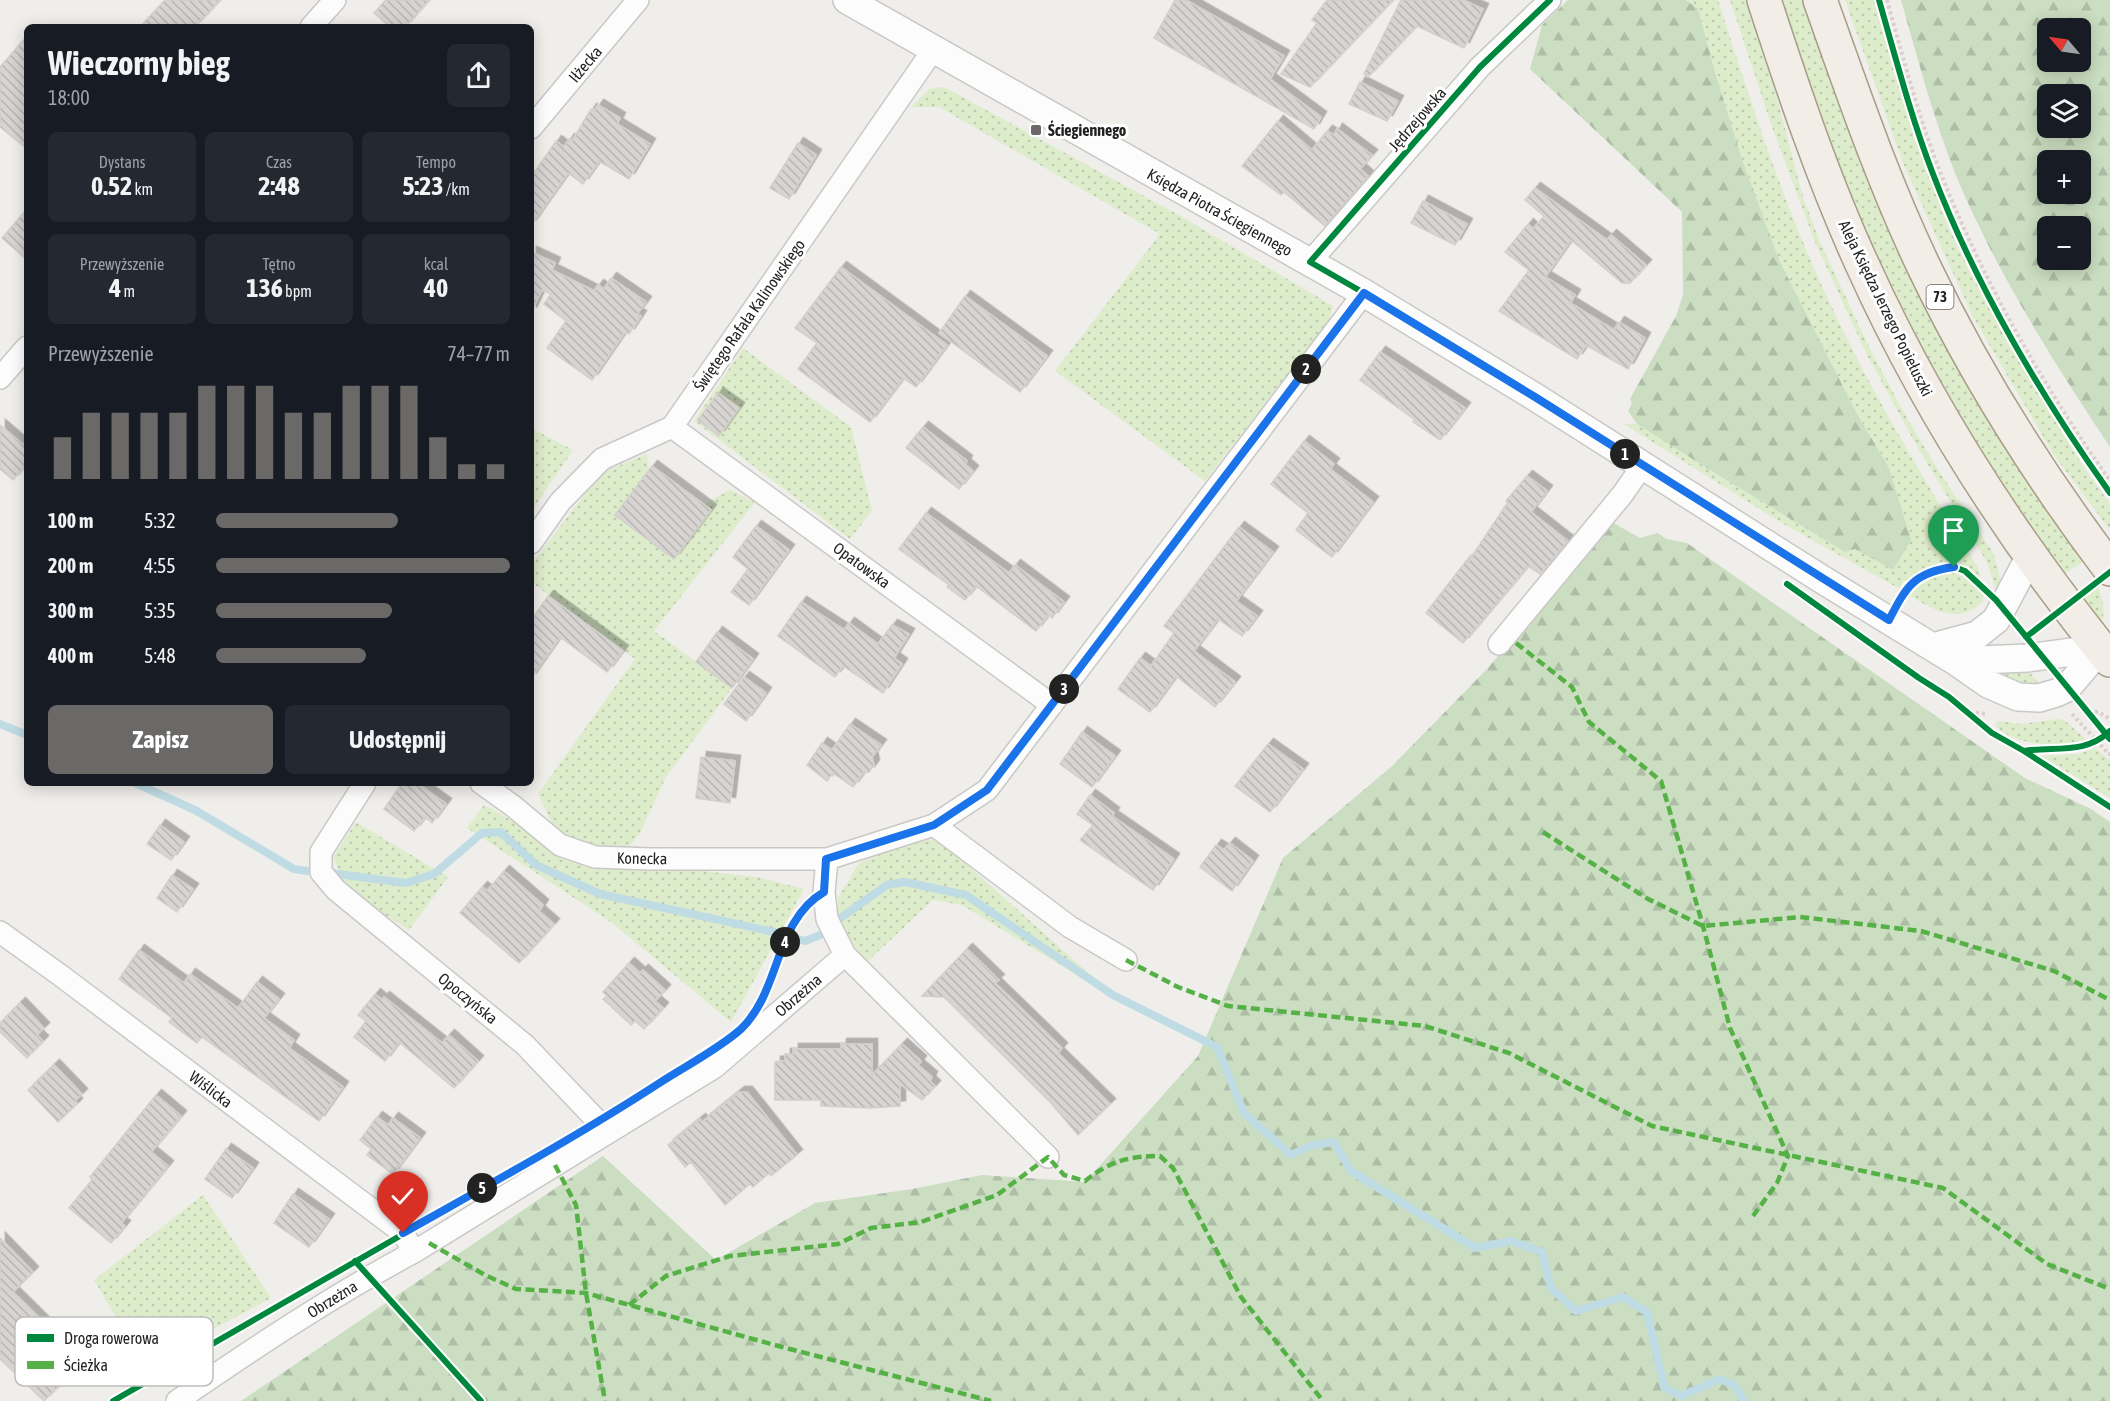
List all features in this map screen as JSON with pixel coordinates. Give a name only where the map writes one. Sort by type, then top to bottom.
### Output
[{"type":"main road","name":"Aleja Księdza Jerzego Popiełuszki","points":[[1764,0],[1814,146],[1861,263],[1940,417],[2030,556],[2107,650]]},
{"type":"main road","name":"73","points":[[1820,0],[1876,154],[1924,267],[1978,370],[2030,458],[2110,570]]},
{"type":"street","points":[[314,24],[335,0]]},
{"type":"street","name":"Iłżecka","points":[[534,124],[638,0]]},
{"type":"street","name":"Księdza Piotra Ściegiennego","points":[[847,0],[1364,293],[1529,393],[1988,684],[2018,698],[2039,698],[2067,688]]},
{"type":"street","name":"Jędrzejowska","points":[[1310,262],[1480,67],[1550,0]]},
{"type":"street","name":"Świętego Rafała Kalinowskiego","points":[[672,427],[933,50]]},
{"type":"street","name":"Konecka","points":[[486,786],[560,845],[595,857],[826,859],[934,825],[987,790],[1364,293]]},
{"type":"street","points":[[0,378],[24,350]]},
{"type":"street","points":[[534,539],[560,502],[602,459],[672,427]]},
{"type":"street","name":"Opatowska","points":[[672,427],[1052,705]]},
{"type":"street","points":[[1498,644],[1622,495],[1642,465]]},
{"type":"street","points":[[1944,654],[1977,635],[1996,620],[2030,556]]},
{"type":"street","points":[[1944,654],[2027,658],[2107,650]]},
{"type":"street","points":[[2067,688],[2107,650]]},
{"type":"street","name":"Opoczyńska","points":[[363,786],[321,852],[321,872],[336,890],[525,1044],[608,1132]]},
{"type":"street","points":[[934,825],[1070,927],[1126,960]]},
{"type":"street","points":[[826,859],[824,892],[827,919],[844,955],[1048,1157]]},
{"type":"street","name":"Wiślicka","points":[[0,932],[403,1233],[414,1252]]},
{"type":"street","name":"Obrzeżna","points":[[213,1377],[369,1276],[414,1252],[715,1067],[844,955]]},
{"type":"street","name":"Obrzeżna","points":[[177,1401],[199,1386]]},
{"type":"path","points":[[1879,0],[1904,90]]},
{"type":"path","points":[[1887,0],[1915,98],[1940,172],[1958,216],[2008,316],[2107,482]]},
{"type":"path","points":[[1911,111],[1952,220],[1987,292],[2048,399],[2107,482]]},
{"type":"path","points":[[2067,688],[2092,718]]},
{"type":"path","points":[[2110,719],[2098,712],[2070,713],[2110,753]]},
{"type":"path","points":[[2089,745],[2106,735]]},
{"type":"green space","points":[[1568,0],[1686,0],[1698,9],[1743,162],[1780,262],[1855,410],[1889,468],[1911,540],[1893,570],[1855,549],[1845,552],[1637,424],[1628,411],[1632,403],[1630,399],[1676,316],[1683,295],[1682,212],[1530,69],[1542,25]]},
{"type":"green space","points":[[1686,0],[1718,0],[1779,180],[1822,286],[1876,394],[1978,568],[1981,579],[1971,570],[1960,565],[1939,564],[1918,573],[1900,589],[1785,525],[1624,424],[1637,424],[1845,552],[1855,548],[1893,570],[1889,468],[1855,410],[1780,262],[1743,162],[1698,9]]},
{"type":"green space","points":[[1730,0],[1746,0],[1776,94],[1803,197],[1820,242],[1871,351],[1904,413],[1940,473],[1994,554],[2000,578],[1997,594],[1987,562],[1918,448],[1866,353],[1815,242],[1771,124]]},
{"type":"green space","points":[[1781,0],[1803,0],[1866,175],[1923,302],[1959,372],[1992,428],[2083,562],[2064,574],[1974,442],[1941,387],[1904,316],[1846,182]]},
{"type":"green space","points":[[1845,0],[1874,0],[1912,131],[1949,228],[1969,270],[2022,366],[2083,466],[2110,504],[2110,530],[2054,455],[1973,317],[1903,163]]},
{"type":"green space","points":[[1901,0],[2110,0],[2110,447],[2027,316],[1990,248],[1957,178],[1927,90]]},
{"type":"green space","points":[[944,87],[1177,214],[1333,306],[1329,321],[1205,481],[1055,371],[1160,234],[939,107],[911,107],[929,89]]},
{"type":"green space","points":[[743,348],[851,427],[872,511],[850,539],[694,421]]},
{"type":"green space","points":[[534,430],[573,450],[534,508]]},
{"type":"green space","points":[[647,454],[651,488],[689,512],[730,490],[755,502],[654,631],[732,688],[666,777],[639,835],[625,850],[587,846],[555,830],[538,794],[635,659],[534,584],[534,561],[601,473]]},
{"type":"green space","points":[[1610,521],[1640,538],[1658,533],[1666,539],[1687,543],[2025,778],[2091,809],[2110,822],[2110,1401],[241,1401],[603,1156],[716,1260],[815,1203],[912,1189],[982,1175],[1085,1182],[1198,1056],[1283,858],[1391,767],[1488,668]]},
{"type":"green space","points":[[1952,572],[1965,577],[1985,596],[1974,609],[1964,613],[1946,613],[1927,606],[1908,595],[1928,579]]},
{"type":"green space","points":[[2098,586],[2103,609],[2101,622],[2083,600]]},
{"type":"green space","points":[[1977,668],[2027,669],[2038,683],[2014,683]]},
{"type":"green space","points":[[2064,720],[2087,740],[2077,743],[2038,744],[2013,737],[1995,725],[1998,721],[2022,724]]},
{"type":"green space","points":[[2095,748],[2110,761],[2110,798],[2041,756],[2078,754]]},
{"type":"green space","points":[[484,805],[577,857],[757,877],[804,889],[731,1022],[611,922],[467,828]]},
{"type":"green space","points":[[356,822],[448,877],[409,930],[348,891],[333,857]]},
{"type":"green space","points":[[937,838],[1121,1002],[962,905],[933,900],[867,962],[838,927],[838,898],[859,863],[903,846]]},
{"type":"green space","points":[[203,1195],[271,1298],[213,1329],[213,1317],[116,1317],[94,1280]]},
{"type":"building","points":[[165,0],[220,0],[198,24],[143,24]]},
{"type":"building","points":[[386,0],[429,0],[408,24],[387,24],[374,13]]},
{"type":"building","points":[[1175,0],[1186,0],[1284,56],[1270,79],[1321,117],[1314,129],[1154,38]]},
{"type":"building","points":[[1327,0],[1393,0],[1310,87],[1281,74],[1317,23],[1312,20]]},
{"type":"building","points":[[1401,0],[1463,0],[1483,9],[1464,48],[1417,26],[1368,77],[1364,74]]},
{"type":"building","points":[[24,39],[24,147],[0,127],[0,67]]},
{"type":"building","points":[[1360,82],[1398,101],[1387,121],[1349,104]]},
{"type":"building","points":[[598,105],[620,118],[617,124],[650,144],[629,179],[599,161],[583,184],[568,173],[534,221],[534,173],[556,141],[564,147],[569,139],[572,141],[591,109],[594,111]]},
{"type":"building","points":[[1278,121],[1312,150],[1327,131],[1334,135],[1337,129],[1372,155],[1360,169],[1368,176],[1325,226],[1284,192],[1281,195],[1242,166]]},
{"type":"building","points":[[798,143],[816,155],[789,199],[770,188]]},
{"type":"building","points":[[1535,188],[1607,240],[1611,235],[1646,265],[1630,283],[1622,283],[1571,240],[1545,277],[1575,295],[1570,303],[1614,330],[1619,322],[1645,338],[1628,369],[1586,345],[1577,359],[1499,311],[1529,270],[1505,252],[1528,224],[1533,229],[1544,216],[1525,200]]},
{"type":"building","points":[[1423,201],[1467,224],[1455,245],[1411,223]]},
{"type":"building","points":[[24,212],[24,257],[2,238]]},
{"type":"building","points":[[534,253],[555,263],[552,270],[594,291],[598,285],[604,289],[611,278],[646,302],[637,314],[641,316],[629,334],[625,332],[592,380],[547,348],[566,321],[544,304],[551,294],[542,290],[534,307]]},
{"type":"building","points":[[841,267],[947,345],[916,387],[903,378],[870,422],[798,369],[817,343],[795,328]]},
{"type":"building","points":[[965,296],[1047,356],[1020,392],[939,333]]},
{"type":"building","points":[[1380,352],[1465,408],[1440,440],[1360,380]]},
{"type":"building","points":[[718,393],[739,408],[719,436],[698,420]]},
{"type":"building","points":[[0,425],[24,445],[24,467],[13,480],[0,469]]},
{"type":"building","points":[[923,427],[967,461],[965,464],[973,471],[959,489],[906,448]]},
{"type":"building","points":[[1304,441],[1334,464],[1330,469],[1373,502],[1332,557],[1296,530],[1308,513],[1271,484]]},
{"type":"building","points":[[652,466],[711,510],[674,559],[615,515]]},
{"type":"building","points":[[1527,476],[1547,491],[1531,512],[1568,541],[1540,574],[1528,566],[1463,643],[1426,613],[1466,561],[1468,562],[1508,502],[1506,501]]},
{"type":"building","points":[[926,513],[1009,573],[1015,565],[1064,602],[1052,618],[1048,615],[1036,631],[976,586],[965,600],[947,587],[949,585],[899,549]]},
{"type":"building","points":[[756,526],[789,550],[749,605],[731,592],[748,569],[733,557]]},
{"type":"building","points":[[1239,527],[1273,552],[1236,601],[1257,616],[1242,636],[1218,619],[1194,651],[1235,682],[1215,707],[1176,676],[1150,712],[1118,689],[1140,658],[1151,666],[1174,633],[1164,626]]},
{"type":"building","points":[[548,596],[623,651],[607,672],[560,637],[534,674],[534,616]]},
{"type":"building","points":[[801,602],[844,630],[849,623],[878,644],[892,625],[909,634],[894,658],[902,664],[883,693],[843,666],[835,677],[778,636]]},
{"type":"building","points":[[717,632],[753,659],[732,688],[696,662]]},
{"type":"building","points":[[744,677],[766,693],[746,721],[724,704]]},
{"type":"building","points":[[850,724],[881,745],[872,757],[874,765],[869,772],[863,773],[853,787],[833,773],[827,781],[807,765],[822,743],[832,750]]},
{"type":"building","points":[[1082,732],[1115,756],[1092,787],[1060,764]]},
{"type":"building","points":[[1268,744],[1303,769],[1270,812],[1235,786]]},
{"type":"building","points":[[701,757],[735,761],[730,803],[696,798]]},
{"type":"building","points":[[400,786],[421,786],[446,804],[432,823],[425,817],[414,831],[384,809]]},
{"type":"building","points":[[1090,795],[1114,813],[1112,816],[1174,859],[1153,890],[1080,840],[1093,825],[1077,814]]},
{"type":"building","points":[[160,825],[184,842],[171,860],[147,844]]},
{"type":"building","points":[[1230,843],[1253,861],[1232,891],[1200,867],[1216,845],[1224,850]]},
{"type":"building","points":[[504,871],[543,905],[539,911],[554,924],[519,963],[460,913],[482,887],[487,891]]},
{"type":"building","points":[[172,875],[193,889],[177,912],[157,898]]},
{"type":"building","points":[[967,949],[999,980],[995,983],[1062,1048],[1058,1053],[1110,1104],[1078,1135],[1050,1102],[944,997],[922,996]]},
{"type":"building","points":[[139,950],[184,983],[190,974],[238,1008],[257,982],[279,999],[264,1018],[294,1040],[289,1048],[343,1087],[319,1121],[202,1037],[197,1043],[169,1022],[172,1018],[119,979]]},
{"type":"building","points":[[629,963],[640,973],[643,970],[665,990],[655,1001],[663,1008],[644,1029],[635,1021],[631,1025],[603,999],[607,996],[603,992]]},
{"type":"building","points":[[375,994],[382,1000],[384,997],[442,1043],[449,1035],[478,1061],[454,1088],[399,1042],[385,1061],[354,1037],[366,1021],[358,1015]]},
{"type":"building","points":[[20,1003],[44,1028],[37,1035],[43,1041],[27,1058],[0,1032],[0,1023]]},
{"type":"building","points":[[841,1044],[872,1044],[872,1075],[902,1044],[921,1061],[918,1065],[932,1077],[930,1081],[935,1086],[922,1100],[900,1084],[900,1106],[871,1108],[821,1106],[821,1100],[775,1100],[775,1062],[785,1061],[785,1054],[793,1054],[793,1049],[841,1049]]},
{"type":"building","points":[[54,1065],[82,1094],[75,1101],[77,1104],[58,1122],[28,1090]]},
{"type":"building","points":[[739,1092],[747,1092],[797,1155],[771,1176],[769,1173],[753,1187],[750,1184],[725,1205],[691,1162],[685,1167],[668,1145],[700,1119],[702,1122]]},
{"type":"building","points":[[156,1095],[181,1116],[151,1152],[168,1166],[121,1223],[125,1226],[111,1243],[69,1208],[92,1180],[90,1177]]},
{"type":"building","points":[[377,1117],[388,1125],[393,1118],[420,1138],[393,1174],[367,1155],[371,1149],[360,1140]]},
{"type":"building","points":[[226,1149],[253,1168],[232,1198],[205,1179]]},
{"type":"building","points":[[293,1194],[329,1219],[309,1247],[274,1223]]},
{"type":"building","points":[[0,1238],[33,1272],[13,1292],[38,1317],[15,1317],[15,1373],[0,1359]]},
{"type":"building","points":[[28,1386],[59,1386],[44,1401]]},
{"type":"waterway","points":[[0,724],[24,734]]},
{"type":"waterway","points":[[142,786],[195,810],[294,869],[307,871]]},
{"type":"waterway","points":[[330,873],[406,883],[434,874],[482,833],[501,832],[536,865],[600,894],[779,933]]},
{"type":"waterway","points":[[839,919],[887,885],[905,882],[966,895],[1113,995],[1217,1047],[1244,1113],[1291,1155],[1312,1145],[1334,1142],[1351,1171],[1475,1248],[1511,1241],[1542,1252],[1551,1288],[1576,1311],[1623,1297],[1647,1312],[1664,1387],[1681,1396],[1720,1379],[1735,1386],[1744,1401]]},
{"type":"waterway","points":[[798,939],[805,941],[820,935]]},
{"type":"marked path","points":[[1516,643],[1572,687],[1589,722],[1661,781],[1730,1028],[1788,1156],[1777,1183],[1753,1216]]},
{"type":"marked path","points":[[1543,832],[1648,899],[1703,926],[1800,917],[1921,931],[2054,971],[2110,1000]]},
{"type":"marked path","points":[[1126,960],[1178,987],[1228,1006],[1425,1026],[1509,1053],[1652,1126],[1943,1188],[2047,1264],[2110,1289]]},
{"type":"marked path","points":[[629,1305],[666,1276],[730,1256],[838,1244],[871,1228],[921,1222],[997,1195],[1048,1157],[1064,1175],[1085,1181],[1120,1161],[1160,1156],[1173,1168],[1241,1297],[1323,1401]]},
{"type":"marked path","points":[[555,1165],[576,1205],[586,1293],[605,1401]]},
{"type":"marked path","points":[[429,1243],[485,1275],[516,1289],[586,1293],[991,1401]]},
{"type":"cycle path","points":[[213,1343],[598,1122],[725,1040],[747,1022],[760,1006],[792,926],[811,901],[824,892],[827,859],[934,825],[987,790],[1364,293],[1310,262],[1480,67],[1550,0]]},
{"type":"cycle path","points":[[1879,0],[1925,153],[1969,257],[2035,379],[2110,493]]},
{"type":"cycle path","points":[[1889,620],[1907,586],[1924,575],[1941,568],[1954,567],[1965,571],[1996,600],[2110,739]]},
{"type":"cycle path","points":[[2026,637],[2110,572]]},
{"type":"cycle path","points":[[1787,584],[1949,697],[1992,733],[2110,807]]},
{"type":"cycle path","points":[[2024,751],[2080,747],[2100,739],[2110,731]]},
{"type":"cycle path","points":[[355,1261],[481,1401]]},
{"type":"cycle path","points":[[113,1401],[139,1386]]},
{"type":"place","name":"Ściegiennego","points":[[1036,130]]},
{"type":"route","points":[[403,1233],[598,1122],[740,1029],[762,1001],[793,924],[812,899],[824,892],[826,859],[934,825],[987,790],[1364,293],[1535,397],[1889,620],[1907,586],[1941,568],[1954,567]]}]
